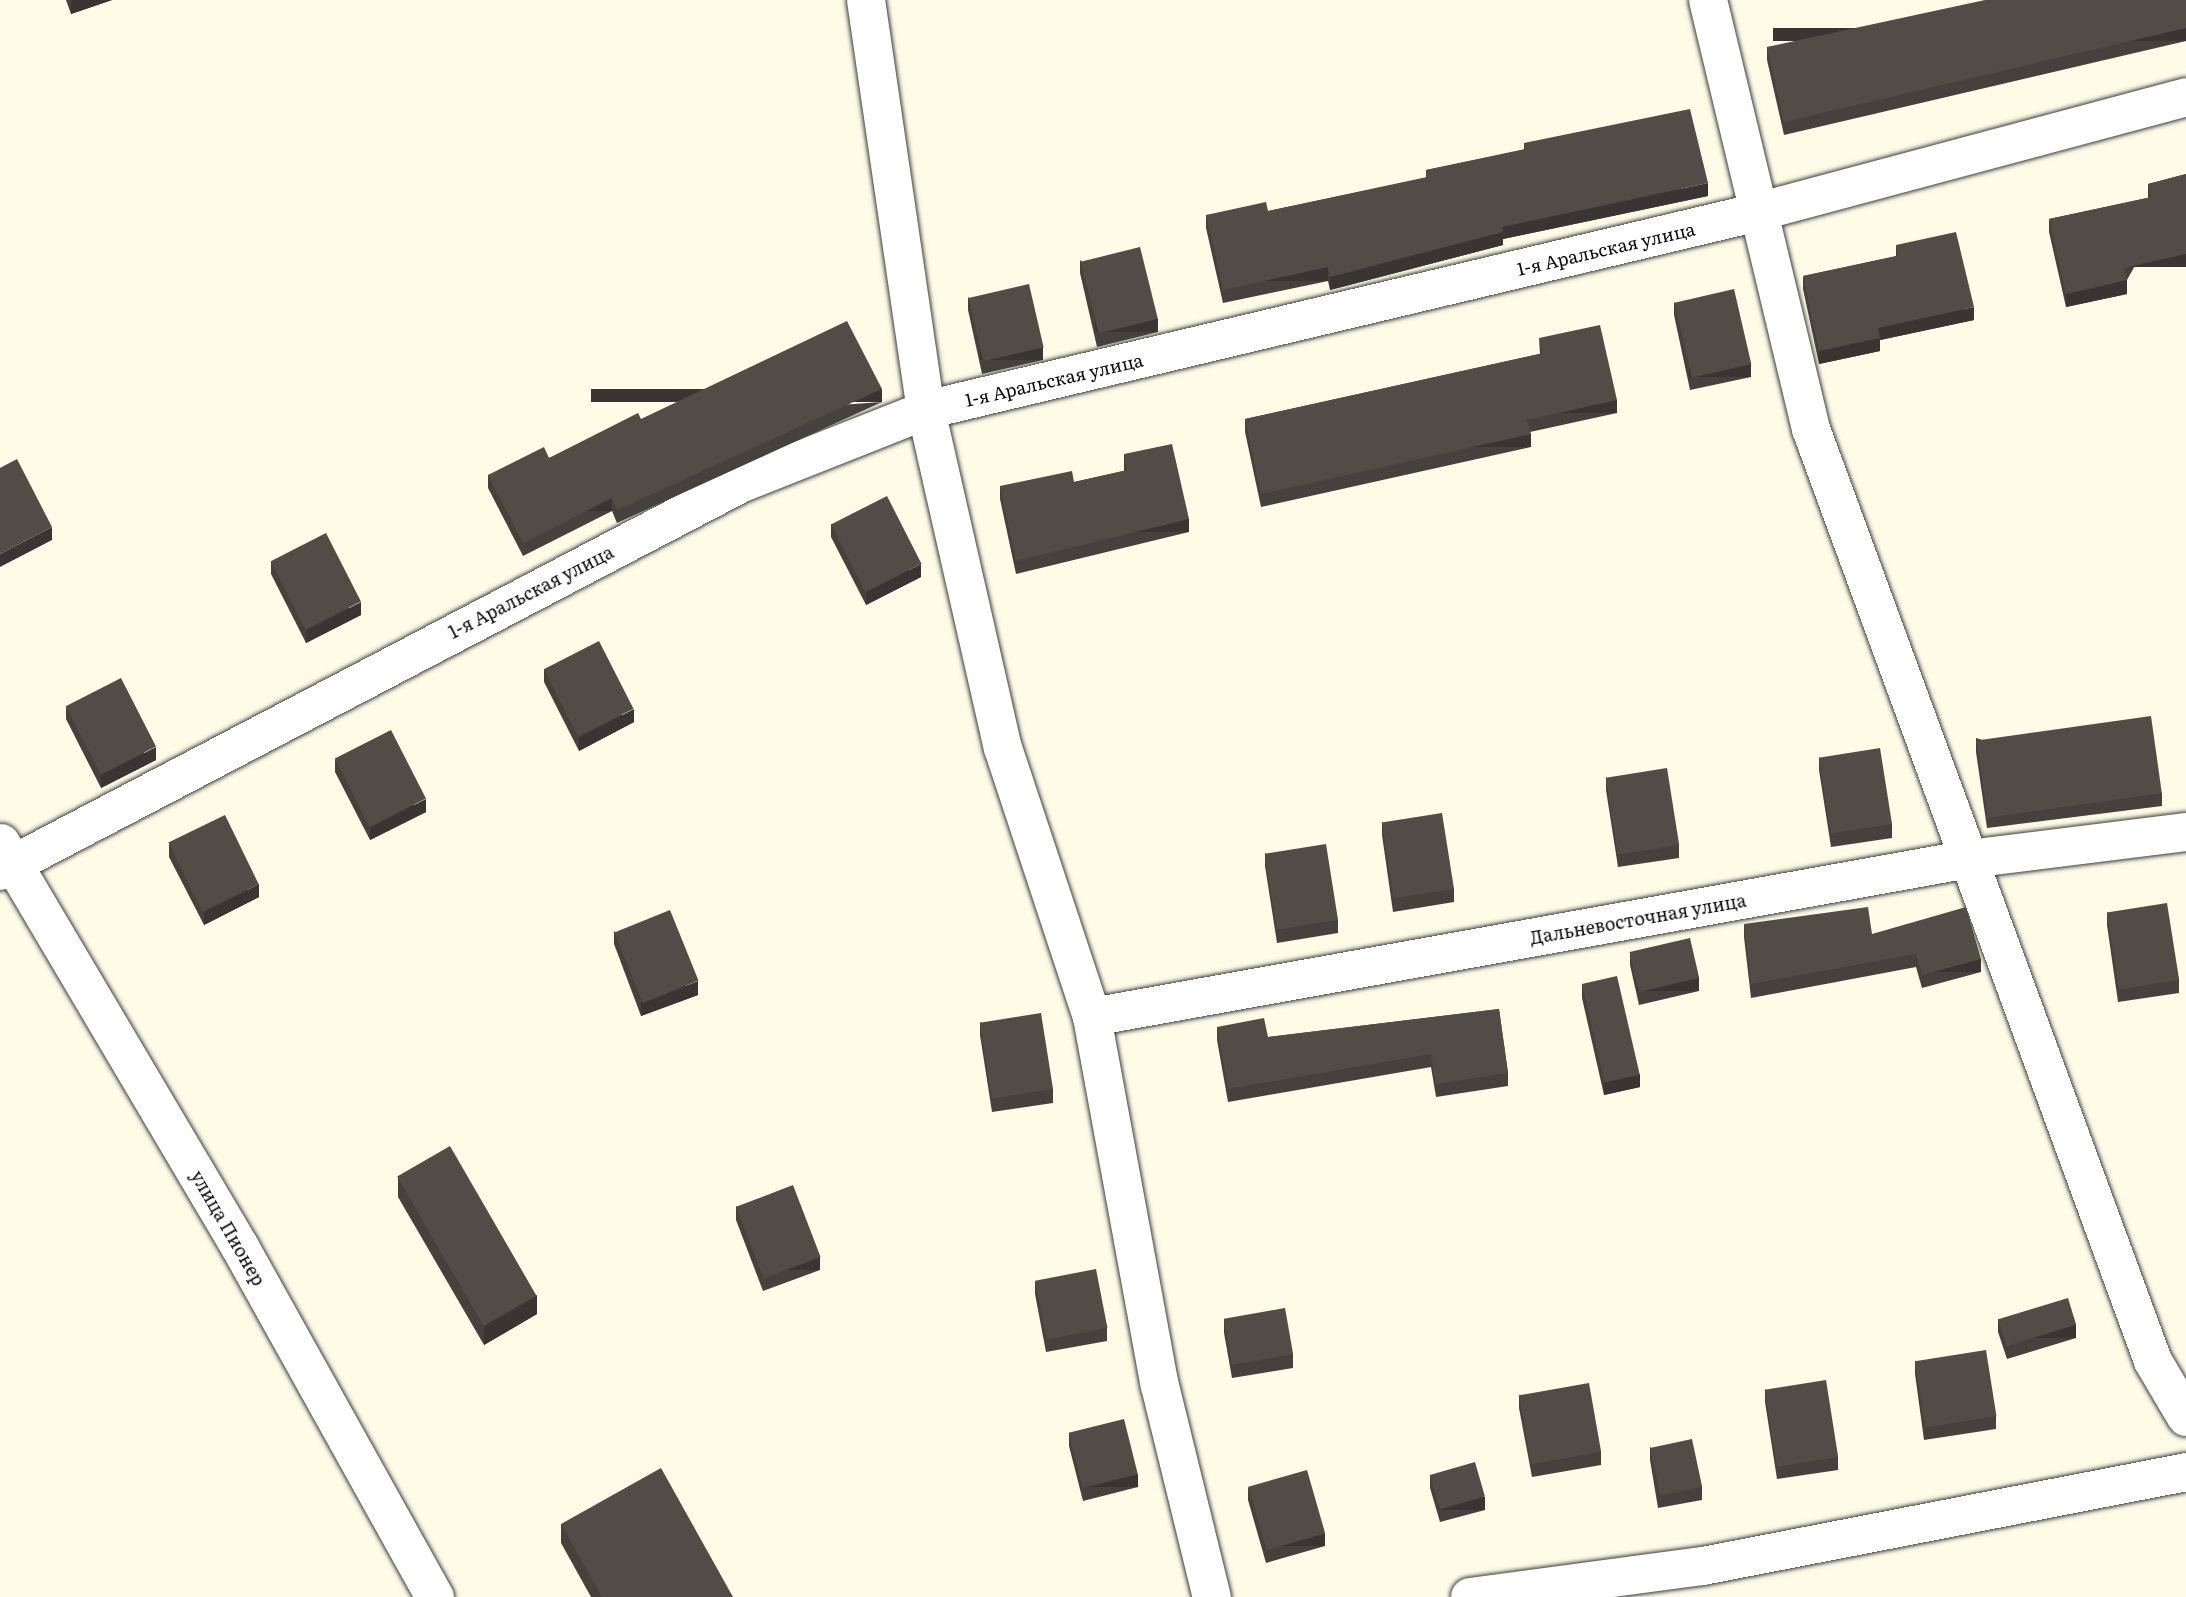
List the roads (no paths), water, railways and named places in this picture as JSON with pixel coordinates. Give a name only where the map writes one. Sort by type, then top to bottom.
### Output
[{"type":"street","points":[[866,0],[926,410],[1003,748],[1092,1017],[1160,1386],[1212,1597]]},
{"type":"street","points":[[1708,0],[1754,213],[1811,429],[2153,1361],[2186,1418]]},
{"type":"street","name":"1-я Аральская улица","points":[[4,859],[742,483],[926,410],[1754,213],[2186,97]]},
{"type":"street","name":"Дальневосточная улица","points":[[1092,1017],[1969,859],[2186,832]]},
{"type":"street","name":"улица Пионер","points":[[4,859],[240,1247],[435,1597]]},
{"type":"street","points":[[1470,1597],[1703,1566],[2186,1472]]}]
